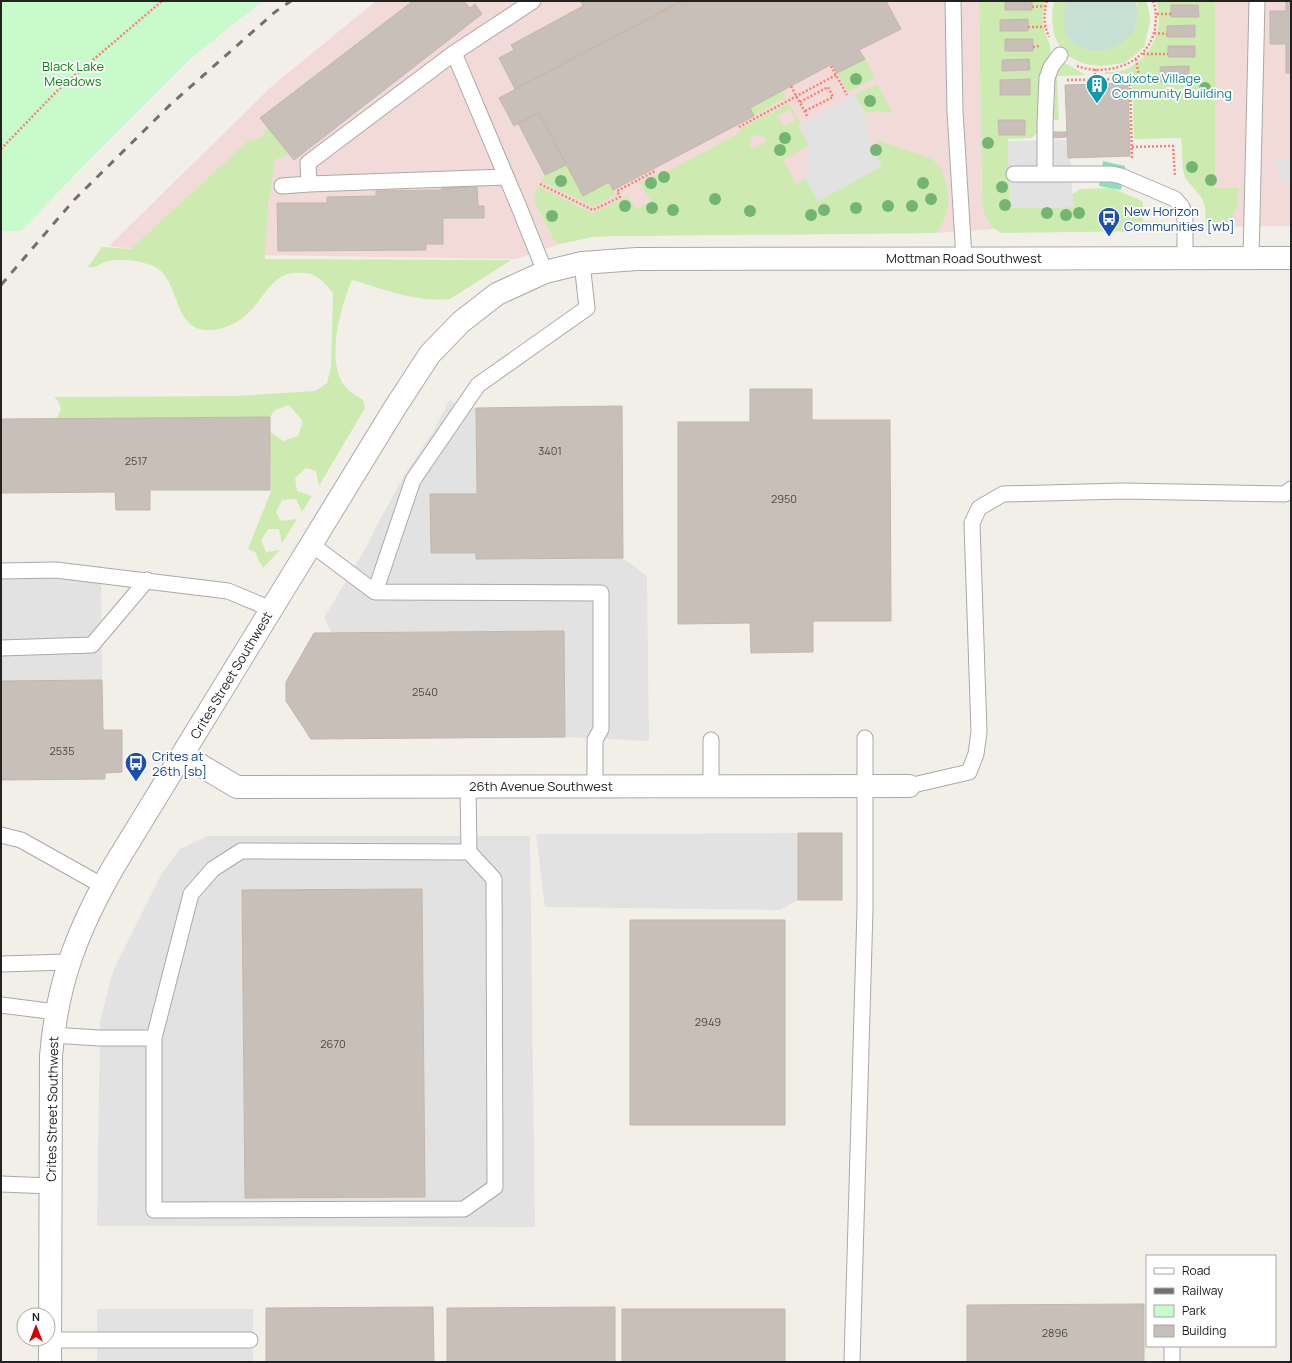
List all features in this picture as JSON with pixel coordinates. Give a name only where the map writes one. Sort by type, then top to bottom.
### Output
[{"type":"street","name":"Mottman Road Southwest","points":[[637,259],[1291,258]]},
{"type":"street","name":"Crites Street Southwest","points":[[50,1307],[50,1062],[52,1035],[68,962],[103,886],[271,609],[396,406],[430,354],[461,322],[497,294],[537,274],[582,263],[637,259]]},
{"type":"street","name":"26th Avenue Southwest","points":[[183,754],[237,787],[909,786]]},
{"type":"street","name":"Crites Street Southwest","points":[[50,1347],[50,1362]]},
{"type":"lane","points":[[308,184],[308,163],[454,53],[533,1]]},
{"type":"lane","points":[[953,1],[955,110],[964,258]]},
{"type":"lane","points":[[1252,258],[1257,1]]},
{"type":"lane","points":[[454,53],[545,272]]},
{"type":"lane","points":[[1045,174],[1047,78],[1051,67],[1060,55]]},
{"type":"lane","points":[[1014,174],[1112,174],[1121,176],[1175,199],[1182,207],[1185,216],[1185,259]]},
{"type":"lane","points":[[282,186],[506,177]]},
{"type":"lane","points":[[375,592],[413,480],[478,385],[587,308],[582,263]]},
{"type":"lane","points":[[909,786],[969,772],[976,754],[979,732],[972,523],[979,508],[1003,494],[1123,491],[1285,494],[1291,489]]},
{"type":"lane","points":[[312,544],[375,592],[601,593],[601,729],[595,740],[595,786]]},
{"type":"lane","points":[[1,571],[56,570],[228,591],[271,609]]},
{"type":"lane","points":[[1,648],[92,645],[147,580]]},
{"type":"lane","points":[[852,1362],[865,909],[865,738]]},
{"type":"lane","points":[[710,740],[710,786]]},
{"type":"lane","points":[[468,787],[469,852],[494,879],[495,1187],[464,1210],[154,1210],[154,1038],[191,894],[213,869],[240,851],[469,852]]},
{"type":"lane","points":[[1,835],[21,840],[103,886]]},
{"type":"lane","points":[[1,964],[68,962]]},
{"type":"lane","points":[[1,1005],[56,1012]]},
{"type":"lane","points":[[52,1035],[100,1038],[154,1038]]},
{"type":"lane","points":[[1,1184],[50,1186]]},
{"type":"lane","points":[[56,1340],[250,1340]]},
{"type":"lane","points":[[1172,1347],[1172,1362]]},
{"type":"path","points":[[1,149],[58,90],[162,1]]},
{"type":"path","points":[[1047,1],[1044,14],[1045,26],[1052,46],[1060,55],[1074,65],[1095,69],[1111,69],[1124,66],[1143,54],[1154,33],[1157,14],[1153,1]]},
{"type":"path","points":[[1032,7],[1046,6]]},
{"type":"path","points":[[1157,14],[1171,14]]},
{"type":"path","points":[[1028,27],[1045,26]]},
{"type":"path","points":[[1154,33],[1167,34]]},
{"type":"path","points":[[1143,54],[1168,54]]},
{"type":"path","points":[[1136,59],[1139,77],[1160,78]]},
{"type":"path","points":[[831,66],[847,95]]},
{"type":"path","points":[[1095,69],[1095,80]]},
{"type":"path","points":[[739,127],[836,74]]},
{"type":"path","points":[[1061,80],[1130,79],[1132,165]]},
{"type":"path","points":[[791,86],[807,116]]},
{"type":"path","points":[[800,102],[828,87],[833,97],[805,111]]},
{"type":"path","points":[[1132,147],[1174,146],[1175,177]]},
{"type":"path","points":[[540,184],[593,210],[620,197],[617,191],[654,171]]},
{"type":"shaded area","points":[[376,1],[979,1],[982,200],[989,222],[994,229],[936,233],[592,237],[560,244],[516,259],[178,254],[109,246],[272,86]]},
{"type":"shaded area","points":[[1214,1],[1291,1],[1291,226],[1213,227]]},
{"type":"shaded area","points":[[855,95],[866,116],[870,144],[882,166],[818,201],[806,179],[809,145],[798,126]]},
{"type":"shaded area","points":[[1067,140],[1068,157],[1070,158],[1073,207],[1010,208],[1008,141]]},
{"type":"shaded area","points":[[1275,159],[1291,159],[1291,184],[1282,184]]},
{"type":"shaded area","points":[[449,401],[476,408],[477,494],[430,494],[431,553],[476,553],[477,559],[623,558],[647,576],[649,741],[565,737],[564,632],[332,633],[324,618],[368,544],[405,474],[433,432]]},
{"type":"shaded area","points":[[101,566],[102,680],[1,681],[1,567]]},
{"type":"shaded area","points":[[798,833],[798,900],[780,910],[545,907],[536,834]]},
{"type":"shaded area","points":[[208,836],[530,836],[535,1227],[97,1226],[100,1021],[113,971],[161,875],[180,849]],"holes":[[[422,889],[424,1197],[245,1198],[242,891]]]},
{"type":"shaded area","points":[[97,1309],[253,1309],[253,1362],[97,1362]]},
{"type":"green space","name":"Black Lake Meadows","points":[[1,1],[263,1],[192,57],[87,162],[21,231],[1,231]]},
{"type":"green space","points":[[979,1],[1045,1],[1043,24],[1051,53],[1048,62],[1038,132],[1031,138],[1008,139],[1010,208],[1073,207],[1072,194],[1080,189],[1112,188],[1142,201],[1143,221],[1165,222],[1168,224],[1168,228],[1166,230],[1002,233],[990,224],[985,215],[982,200]]},
{"type":"green space","points":[[1055,1],[1068,1],[1063,14],[1138,6],[1135,1],[1146,1],[1150,20],[1145,46],[1132,58],[1123,63],[1101,66],[1082,63],[1073,59],[1060,47],[1056,38],[1052,18]]},
{"type":"green space","points":[[1068,1],[1135,1],[1137,7],[1137,19],[1133,31],[1125,41],[1114,47],[1102,50],[1089,50],[1078,46],[1069,38],[1064,25],[1064,8]]},
{"type":"green space","points":[[1156,1],[1215,1],[1215,188],[1239,188],[1235,212],[1229,221],[1218,226],[1209,227],[1206,225],[1205,207],[1202,198],[1185,178],[1181,138],[1134,139],[1132,74],[1105,74],[1105,72],[1121,71],[1133,66],[1148,51],[1157,32],[1159,22],[1159,11]]},
{"type":"green space","points":[[865,59],[875,78],[848,92],[837,73]]},
{"type":"green space","points":[[1062,63],[1065,63],[1086,75],[1057,76],[1059,120],[1052,120],[1051,98],[1053,82]]},
{"type":"green space","points":[[877,84],[892,111],[891,113],[876,111],[866,113],[855,95]]},
{"type":"green space","points":[[782,90],[786,97],[754,116],[750,108]]},
{"type":"green space","points":[[789,103],[801,124],[799,126],[809,145],[783,160],[796,184],[806,179],[818,201],[882,166],[873,150],[875,144],[880,141],[931,158],[941,168],[947,186],[948,207],[944,220],[936,233],[615,236],[592,237],[560,244],[554,240],[535,202],[534,196],[538,186],[592,213],[628,196],[636,209],[651,201],[640,183],[658,173],[659,176],[741,132],[740,129]],"holes":[[[790,109],[796,120],[783,126],[777,116]],[[760,135],[762,137],[764,136],[767,141],[752,149],[749,145],[751,143],[751,137]]]},
{"type":"green space","points":[[267,127],[289,154],[275,160],[268,204],[265,259],[511,260],[450,299],[438,300],[413,297],[352,280],[337,331],[336,359],[342,382],[349,390],[363,400],[365,408],[319,486],[316,471],[306,468],[295,478],[297,491],[312,496],[302,512],[296,499],[282,500],[276,512],[281,521],[297,519],[282,543],[279,529],[268,529],[261,540],[266,552],[280,550],[263,568],[255,552],[248,549],[271,491],[270,432],[283,441],[298,436],[303,421],[289,405],[275,410],[270,417],[57,418],[61,409],[58,401],[54,397],[236,396],[315,391],[327,383],[331,367],[333,293],[322,280],[312,274],[291,273],[283,276],[270,287],[253,308],[242,318],[225,327],[211,330],[198,329],[189,323],[183,315],[169,283],[163,274],[155,267],[138,262],[113,260],[94,267],[88,267],[102,247],[131,249],[249,140],[262,138]]},
{"type":"green space","points":[[1103,161],[1125,166],[1121,190],[1099,186]]},
{"type":"green space","points":[[566,165],[583,196],[609,182],[615,195],[593,207],[541,181],[545,175]]},
{"type":"building","points":[[413,1],[464,1],[470,8],[475,4],[482,14],[294,160],[260,118]]},
{"type":"building","points":[[581,1],[682,1],[515,89],[499,58],[514,50],[511,45],[583,6]]},
{"type":"building","points":[[682,1],[886,1],[901,29],[859,50],[865,59],[837,73],[832,64],[750,108],[754,116],[613,190],[609,182],[583,196],[539,113],[514,126],[499,98]]},
{"type":"building","points":[[1005,1],[1032,1],[1032,10],[1005,10]]},
{"type":"building","points":[[1286,1],[1291,1],[1291,73],[1286,73],[1286,44],[1270,44],[1270,11],[1286,11]]},
{"type":"building","points":[[1171,5],[1198,5],[1199,17],[1171,17]]},
{"type":"building","points":[[1028,19],[1028,31],[1000,31],[1000,20]]},
{"type":"building","points":[[1195,25],[1195,37],[1167,37],[1167,26]]},
{"type":"building","points":[[1005,39],[1033,39],[1033,51],[1005,51]]},
{"type":"building","points":[[1168,46],[1195,46],[1195,57],[1168,57]]},
{"type":"building","points":[[1029,59],[1030,70],[1002,71],[1002,60]]},
{"type":"building","points":[[1189,66],[1189,81],[1161,82],[1160,67]]},
{"type":"building","points":[[1030,79],[1030,95],[1000,95],[1000,80]]},
{"type":"building","name":"Quixote Village Community Building","points":[[1128,83],[1130,156],[1068,158],[1065,85]]},
{"type":"building","points":[[539,113],[566,165],[545,175],[518,123]]},
{"type":"building","points":[[998,120],[1025,120],[1025,135],[999,135]]},
{"type":"building","points":[[1052,132],[1067,132],[1067,137],[1052,138]]},
{"type":"building","points":[[477,187],[478,206],[484,206],[484,218],[443,218],[443,244],[426,244],[426,250],[278,251],[277,203],[327,203],[327,197],[376,196],[376,191],[442,190],[442,188]]},
{"type":"building","points":[[750,389],[812,389],[812,420],[890,420],[891,621],[813,621],[813,652],[751,653],[750,623],[678,624],[678,422],[750,422]]},
{"type":"building","points":[[622,406],[623,558],[476,559],[476,553],[431,553],[430,494],[477,494],[476,408]]},
{"type":"building","points":[[270,417],[270,490],[150,490],[150,510],[116,510],[115,492],[1,493],[1,419]]},
{"type":"building","points":[[564,631],[565,737],[311,739],[286,701],[286,682],[314,633]]},
{"type":"building","points":[[102,680],[103,730],[122,730],[122,772],[105,773],[105,779],[1,780],[1,681]]},
{"type":"building","points":[[798,833],[842,833],[842,900],[798,900]]},
{"type":"building","points":[[422,889],[425,1197],[245,1198],[242,890]]},
{"type":"building","points":[[630,920],[785,920],[785,1125],[630,1125]]},
{"type":"building","points":[[1144,1304],[1144,1362],[967,1362],[967,1305]]},
{"type":"building","points":[[433,1307],[434,1362],[266,1362],[266,1308]]},
{"type":"building","points":[[615,1307],[615,1362],[447,1362],[447,1308]]},
{"type":"building","points":[[622,1309],[785,1309],[785,1362],[622,1362]]},
{"type":"railway","points":[[1,285],[74,200],[171,104],[275,12],[291,1]]},
{"type":"place","name":"Quixote Village Community Building","points":[[1097,104]]},
{"type":"place","name":"New Horizon Communities [wb]","points":[[1109,238]]},
{"type":"place","name":"Crites at 26th [sb]","points":[[136,782]]}]
